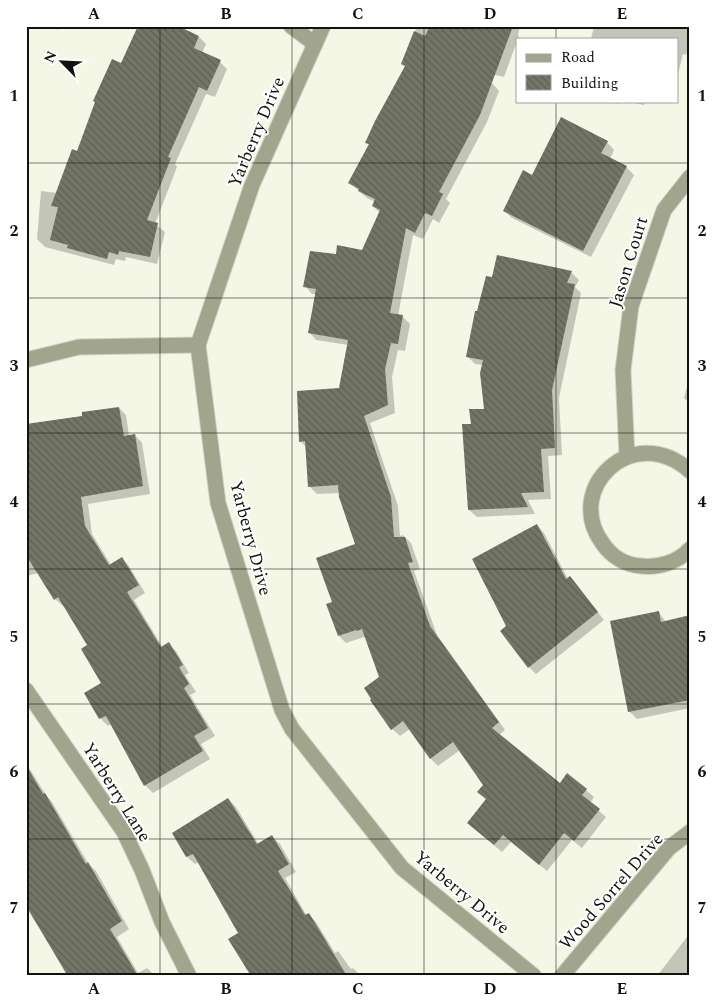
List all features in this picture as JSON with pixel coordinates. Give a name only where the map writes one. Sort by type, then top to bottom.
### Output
[{"type":"street","points":[[290,26],[316,44]]},
{"type":"street","name":"Yarberry Drive","points":[[323,26],[252,185],[198,345],[218,503],[282,710],[292,728],[402,868],[534,976]]},
{"type":"street","name":"Jason Court","points":[[626,457],[622,370],[631,306],[664,210],[690,177]]},
{"type":"street","points":[[26,360],[79,347],[198,345]]},
{"type":"street","points":[[690,471],[679,461],[662,454],[644,453],[626,457],[612,465],[602,476],[594,490],[591,506],[592,522],[598,537],[607,550],[620,560],[634,566],[650,567],[668,564],[684,555],[690,548]]},
{"type":"street","name":"Yarberry Lane","points":[[26,690],[124,832],[142,870],[162,922],[189,976]]},
{"type":"street","name":"Wood Sorrel Drive","points":[[562,976],[670,848],[690,832]]},
{"type":"building","points":[[138,26],[178,26],[199,36],[194,48],[221,60],[207,91],[199,87],[168,157],[171,158],[147,220],[158,223],[150,257],[119,251],[118,255],[109,252],[107,259],[67,248],[68,245],[50,240],[58,207],[51,206],[72,149],[77,151],[95,102],[93,101],[112,59],[121,63]]},
{"type":"building","points":[[430,26],[513,26],[480,115],[439,192],[443,194],[432,216],[425,213],[415,233],[406,228],[390,313],[403,315],[398,344],[391,343],[385,369],[388,405],[364,416],[391,497],[394,537],[405,537],[413,562],[408,563],[430,626],[499,722],[492,728],[560,783],[567,773],[587,789],[582,795],[600,809],[574,841],[564,833],[539,865],[503,835],[494,845],[467,823],[486,799],[477,792],[483,785],[453,742],[430,759],[403,721],[391,730],[370,700],[364,688],[379,677],[362,629],[338,636],[326,604],[332,602],[316,558],[355,544],[339,497],[338,485],[308,487],[305,441],[299,442],[297,391],[339,388],[348,340],[308,333],[316,289],[303,287],[310,251],[336,254],[337,245],[362,250],[380,210],[372,206],[375,199],[358,191],[359,189],[348,183],[369,144],[365,143],[375,121],[405,66],[401,64],[414,31],[425,36]]},
{"type":"building","points":[[561,117],[608,141],[601,153],[627,166],[583,251],[503,211],[523,170],[532,175]]},
{"type":"building","points":[[497,255],[572,271],[567,283],[575,284],[552,390],[555,448],[541,449],[544,492],[521,493],[528,507],[468,510],[462,424],[471,424],[469,409],[484,409],[480,373],[483,360],[466,357],[475,311],[477,311],[486,276],[492,277]]},
{"type":"building","points":[[119,407],[124,436],[135,434],[143,486],[81,497],[85,526],[109,565],[122,557],[139,585],[127,592],[161,647],[169,642],[183,665],[179,667],[189,684],[184,688],[208,728],[194,736],[203,751],[144,786],[106,716],[99,719],[84,693],[101,683],[81,649],[87,645],[58,597],[54,600],[26,555],[26,424],[82,416],[82,412]]},
{"type":"building","points":[[537,524],[566,579],[570,576],[598,612],[528,668],[500,631],[506,626],[472,559]]},
{"type":"building","points":[[659,611],[661,622],[690,615],[690,700],[628,712],[610,621]]},
{"type":"building","points":[[26,765],[43,794],[45,793],[86,864],[88,862],[122,921],[110,929],[138,976],[68,976],[26,906]]},
{"type":"building","points":[[228,798],[257,844],[272,835],[289,864],[278,871],[305,915],[309,913],[347,976],[251,976],[228,939],[238,933],[193,854],[186,857],[172,833]]}]
